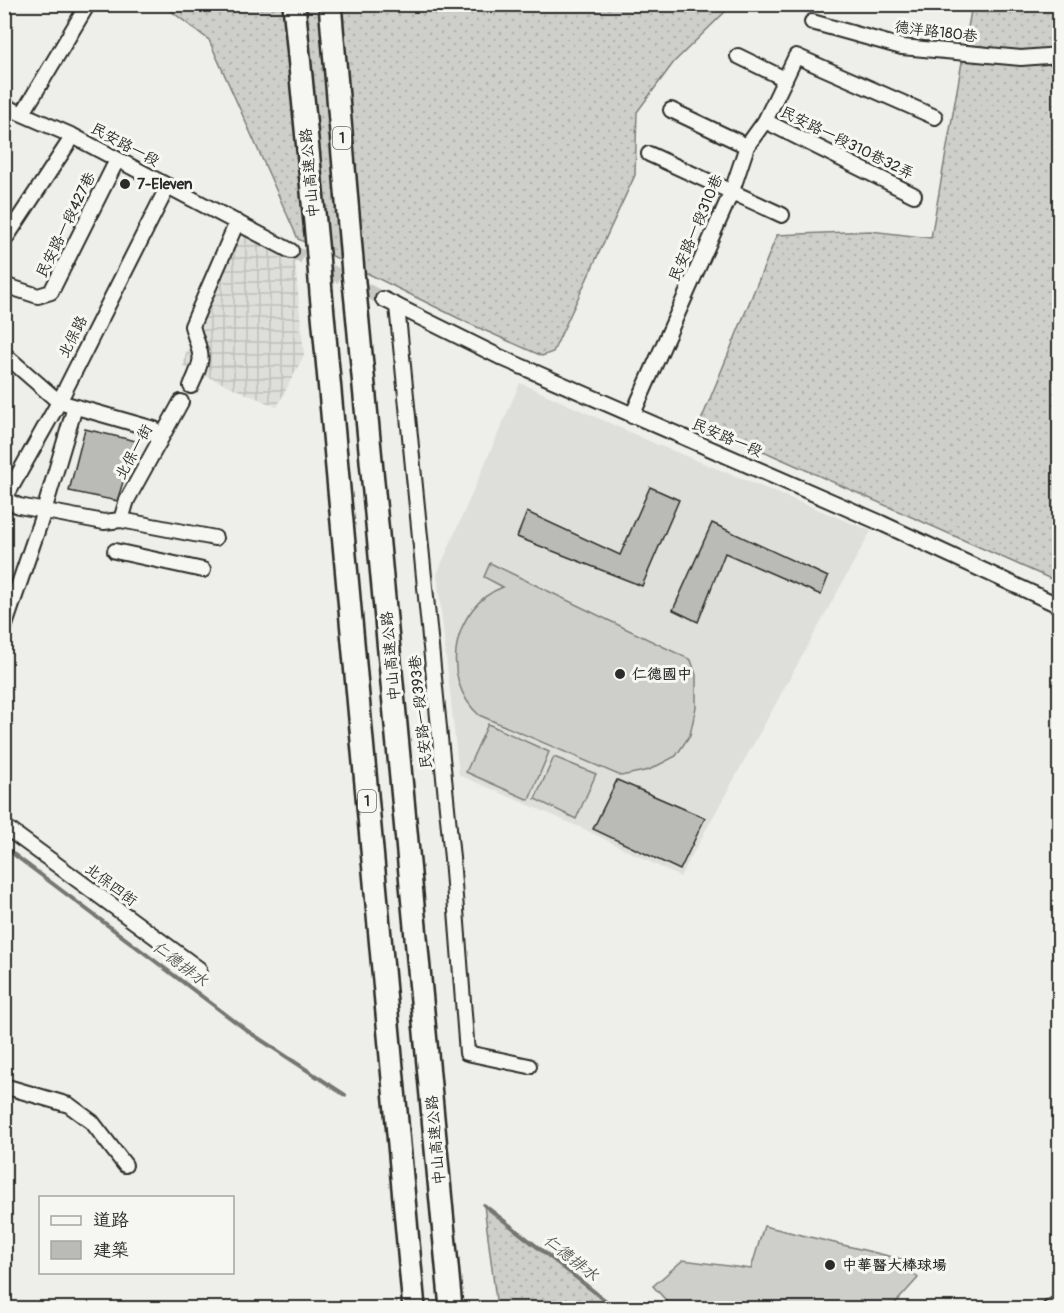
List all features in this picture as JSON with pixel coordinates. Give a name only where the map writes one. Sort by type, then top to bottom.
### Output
[{"type":"highway","name":"中山高速公路","points":[[294,4],[414,1308]]},
{"type":"highway","name":"中山高速公路","points":[[330,4],[353,272],[451,1308]]},
{"type":"street","points":[[23,113],[88,4]]},
{"type":"street","name":"德洋路180巷","points":[[812,22],[902,47],[1021,58],[1059,55]]},
{"type":"street","points":[[738,56],[785,79]]},
{"type":"street","name":"民安路一段310巷","points":[[632,416],[732,191],[747,147],[765,122],[796,56],[936,117]]},
{"type":"street","name":"民安路一段","points":[[4,106],[73,136],[291,251]]},
{"type":"street","points":[[671,110],[747,147]]},
{"type":"street","name":"民安路一段310巷32弄","points":[[765,122],[914,195]]},
{"type":"street","points":[[4,242],[73,136]]},
{"type":"street","points":[[649,154],[782,215]]},
{"type":"street","name":"民安路一段427巷","points":[[4,285],[38,296],[51,292],[117,160]]},
{"type":"street","name":"北保路","points":[[5,500],[59,402],[168,186]]},
{"type":"street","points":[[191,386],[202,363],[202,352],[192,326],[237,222]]},
{"type":"street","name":"民安路一段","points":[[382,299],[502,358],[881,523],[1059,606]]},
{"type":"street","name":"民安路一段393巷","points":[[396,306],[452,858],[467,1053],[529,1066]]},
{"type":"street","points":[[4,354],[59,402],[154,429],[159,442]]},
{"type":"street","name":"北保一街","points":[[121,520],[127,500],[181,402]]},
{"type":"street","points":[[4,628],[44,511],[75,407]]},
{"type":"street","points":[[5,500],[20,506],[104,522],[121,520],[215,538]]},
{"type":"street","points":[[115,551],[203,570]]},
{"type":"street","name":"北保四街","points":[[4,826],[199,969]]},
{"type":"street","points":[[4,1086],[69,1106],[92,1122],[125,1165]]},
{"type":"street","points":[[1050,1308],[1059,1302]]},
{"type":"shaded area","points":[[175,4],[732,5],[674,62],[637,112],[635,175],[553,352],[542,356],[468,323],[298,239],[209,40],[171,11]]},
{"type":"shaded area","points":[[972,5],[1059,5],[1060,547],[1051,579],[700,423],[777,235],[870,231],[931,238]]},
{"type":"shaded area","points":[[248,232],[295,262],[304,355],[277,407],[183,366],[186,353],[228,252]]},
{"type":"shaded area","name":"仁德國中","points":[[520,383],[656,444],[871,531],[680,877],[582,828],[459,775],[437,574]]},
{"type":"shaded area","points":[[490,563],[691,660],[696,675],[696,707],[690,735],[676,756],[649,770],[621,776],[479,715],[466,700],[459,682],[456,664],[457,645],[462,626],[472,610],[486,596],[503,587],[484,577]]},
{"type":"shaded area","points":[[488,724],[549,752],[529,800],[466,772]]},
{"type":"shaded area","points":[[554,757],[596,774],[576,819],[535,799]]},
{"type":"shaded area","points":[[484,1205],[615,1308],[497,1308]]},
{"type":"shaded area","name":"中華醫大棒球場","points":[[764,1226],[901,1259],[918,1278],[891,1308],[673,1308],[653,1286],[683,1260],[751,1269]]},
{"type":"building","points":[[85,429],[136,441],[117,501],[69,491]]},
{"type":"building","points":[[650,487],[679,500],[642,586],[517,537],[527,512],[620,555]]},
{"type":"building","points":[[712,523],[828,577],[821,595],[725,553],[698,622],[673,610]]},
{"type":"building","points":[[617,780],[705,818],[680,870],[593,829]]},
{"type":"waterway","name":"仁德排水","points":[[4,847],[249,1032],[345,1095]]},
{"type":"waterway","name":"仁德排水","points":[[484,1205],[615,1308]]},
{"type":"tunnel","points":[[291,251],[383,299]]},
{"type":"place","name":"7-Eleven","points":[[125,184]]},
{"type":"place","name":"仁德國中","points":[[620,674]]},
{"type":"place","name":"中華醫大棒球場","points":[[830,1265]]}]
